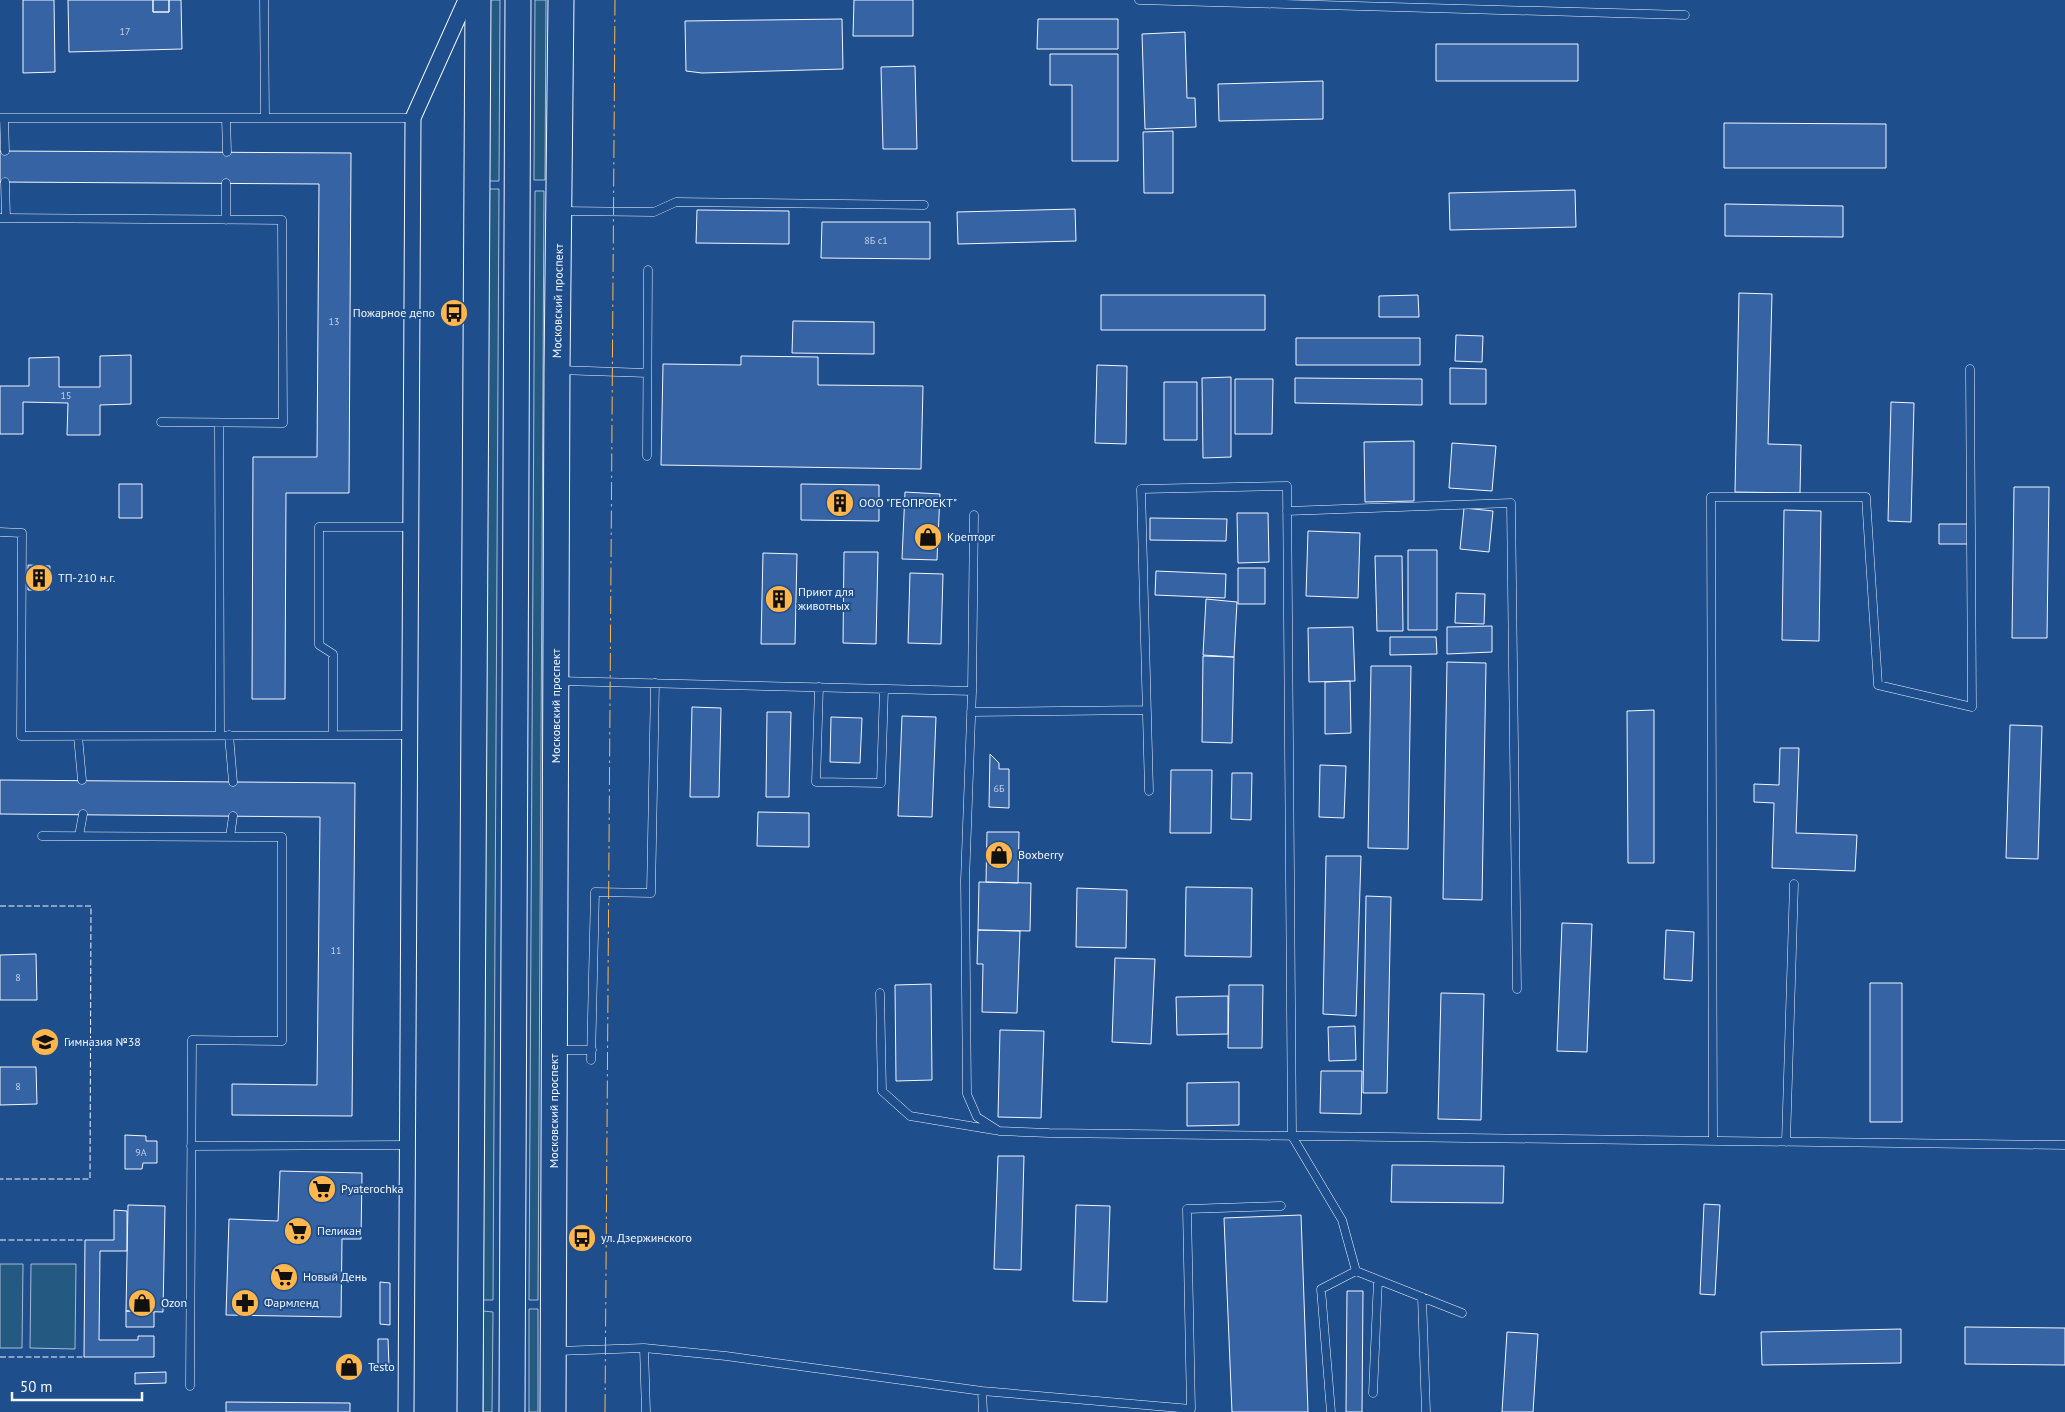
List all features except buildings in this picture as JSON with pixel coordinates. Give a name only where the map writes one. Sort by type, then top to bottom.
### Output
[{"type":"main road","points":[[470,1412],[478,0]]},
{"type":"main road","points":[[512,1412],[518,0]]},
{"type":"main road","name":"Московский проспект","points":[[553,1412],[557,370],[561,0]]},
{"type":"street","points":[[406,1412],[413,118],[466,0]]},
{"type":"lane","points":[[264,0],[265,118]]},
{"type":"lane","points":[[1139,0],[1685,15]]},
{"type":"lane","points":[[5,151],[2,118],[413,118]]},
{"type":"lane","points":[[226,118],[227,152]]},
{"type":"lane","points":[[5,182],[3,218],[282,220],[283,423],[161,422]]},
{"type":"lane","points":[[226,183],[226,220]]},
{"type":"lane","points":[[559,211],[654,212],[676,202],[924,206]]},
{"type":"lane","points":[[647,456],[648,270]]},
{"type":"lane","points":[[1713,1141],[1711,497],[1866,497],[1878,685],[1972,707],[1970,369]]},
{"type":"lane","points":[[557,370],[647,373]]},
{"type":"lane","points":[[219,423],[224,735],[233,782]]},
{"type":"lane","points":[[1149,791],[1142,489],[1287,486],[1292,1136],[1342,1220],[1356,1271]]},
{"type":"lane","points":[[1287,511],[1511,503],[1517,989]]},
{"type":"lane","points":[[974,515],[972,691],[966,881],[967,1094],[977,1117],[999,1131]]},
{"type":"lane","points":[[333,735],[333,654],[319,645],[319,527],[411,527]]},
{"type":"lane","points":[[0,532],[22,533],[20,736],[410,735]]},
{"type":"lane","points":[[556,680],[972,691]]},
{"type":"lane","points":[[591,1060],[595,892],[651,893],[654,683]]},
{"type":"lane","points":[[819,687],[816,782],[881,783],[884,688]]},
{"type":"lane","points":[[971,712],[1146,710]]},
{"type":"lane","points":[[78,736],[82,780]]},
{"type":"lane","points":[[79,836],[82,814]]},
{"type":"lane","points":[[230,837],[233,816]]},
{"type":"lane","points":[[42,836],[282,837],[282,1041],[192,1040],[190,1386]]},
{"type":"lane","points":[[1786,1142],[1794,884]]},
{"type":"lane","points":[[880,993],[882,1091],[910,1116],[999,1131],[2065,1145]]},
{"type":"lane","points":[[555,1050],[592,1050]]},
{"type":"lane","points":[[191,1146],[408,1145]]},
{"type":"lane","points":[[553,1351],[644,1348],[726,1356],[982,1391],[1192,1410],[1187,1209],[1280,1206]]},
{"type":"lane","points":[[1331,1412],[1321,1288],[1356,1271],[1462,1313]]},
{"type":"lane","points":[[1373,1393],[1378,1280]]},
{"type":"lane","points":[[1422,1298],[1426,1412]]},
{"type":"lane","points":[[644,1348],[646,1412]]},
{"type":"lane","points":[[982,1391],[983,1412]]},
{"type":"shaded area","points":[[489,0],[500,0],[499,181],[488,181]]},
{"type":"shaded area","points":[[535,0],[546,0],[545,180],[534,180]]},
{"type":"shaded area","points":[[489,189],[499,189],[493,1300],[483,1300]]},
{"type":"shaded area","points":[[535,191],[544,191],[538,1300],[529,1300]]},
{"type":"shaded area","points":[[0,1264],[23,1264],[22,1348],[0,1348]]},
{"type":"shaded area","points":[[31,1264],[76,1264],[75,1349],[30,1348]]},
{"type":"shaded area","points":[[529,1309],[538,1309],[538,1412],[529,1412]]},
{"type":"shaded area","points":[[483,1311],[493,1312],[492,1412],[483,1412]]},
{"type":"fence","points":[[0,906],[91,906],[90,1179],[0,1179]]},
{"type":"fence","points":[[0,1240],[85,1240]]},
{"type":"fence","points":[[0,1357],[84,1357]]},
{"type":"power","points":[[605,1412],[615,0]]},
{"type":"place","name":"Пожарное депо","points":[[454,313]]},
{"type":"place","name":"ООО \"ГЕОПРОЕКТ\"","points":[[840,503]]},
{"type":"place","name":"Крепторг","points":[[928,537]]},
{"type":"place","name":"ТП-210 н.г.","points":[[39,578]]},
{"type":"place","name":"Приют для животных","points":[[779,599]]},
{"type":"place","name":"Boxberry","points":[[999,855]]},
{"type":"place","name":"Гимназия №38","points":[[45,1042]]},
{"type":"place","name":"Pyaterochka","points":[[322,1189]]},
{"type":"place","name":"Пеликан","points":[[298,1231]]},
{"type":"place","name":"ул. Дзержинского","points":[[582,1238]]},
{"type":"place","name":"Новый День","points":[[284,1277]]},
{"type":"place","name":"Ozon","points":[[142,1303]]},
{"type":"place","name":"Фармленд","points":[[245,1303]]},
{"type":"place","name":"Testo","points":[[349,1367]]}]
